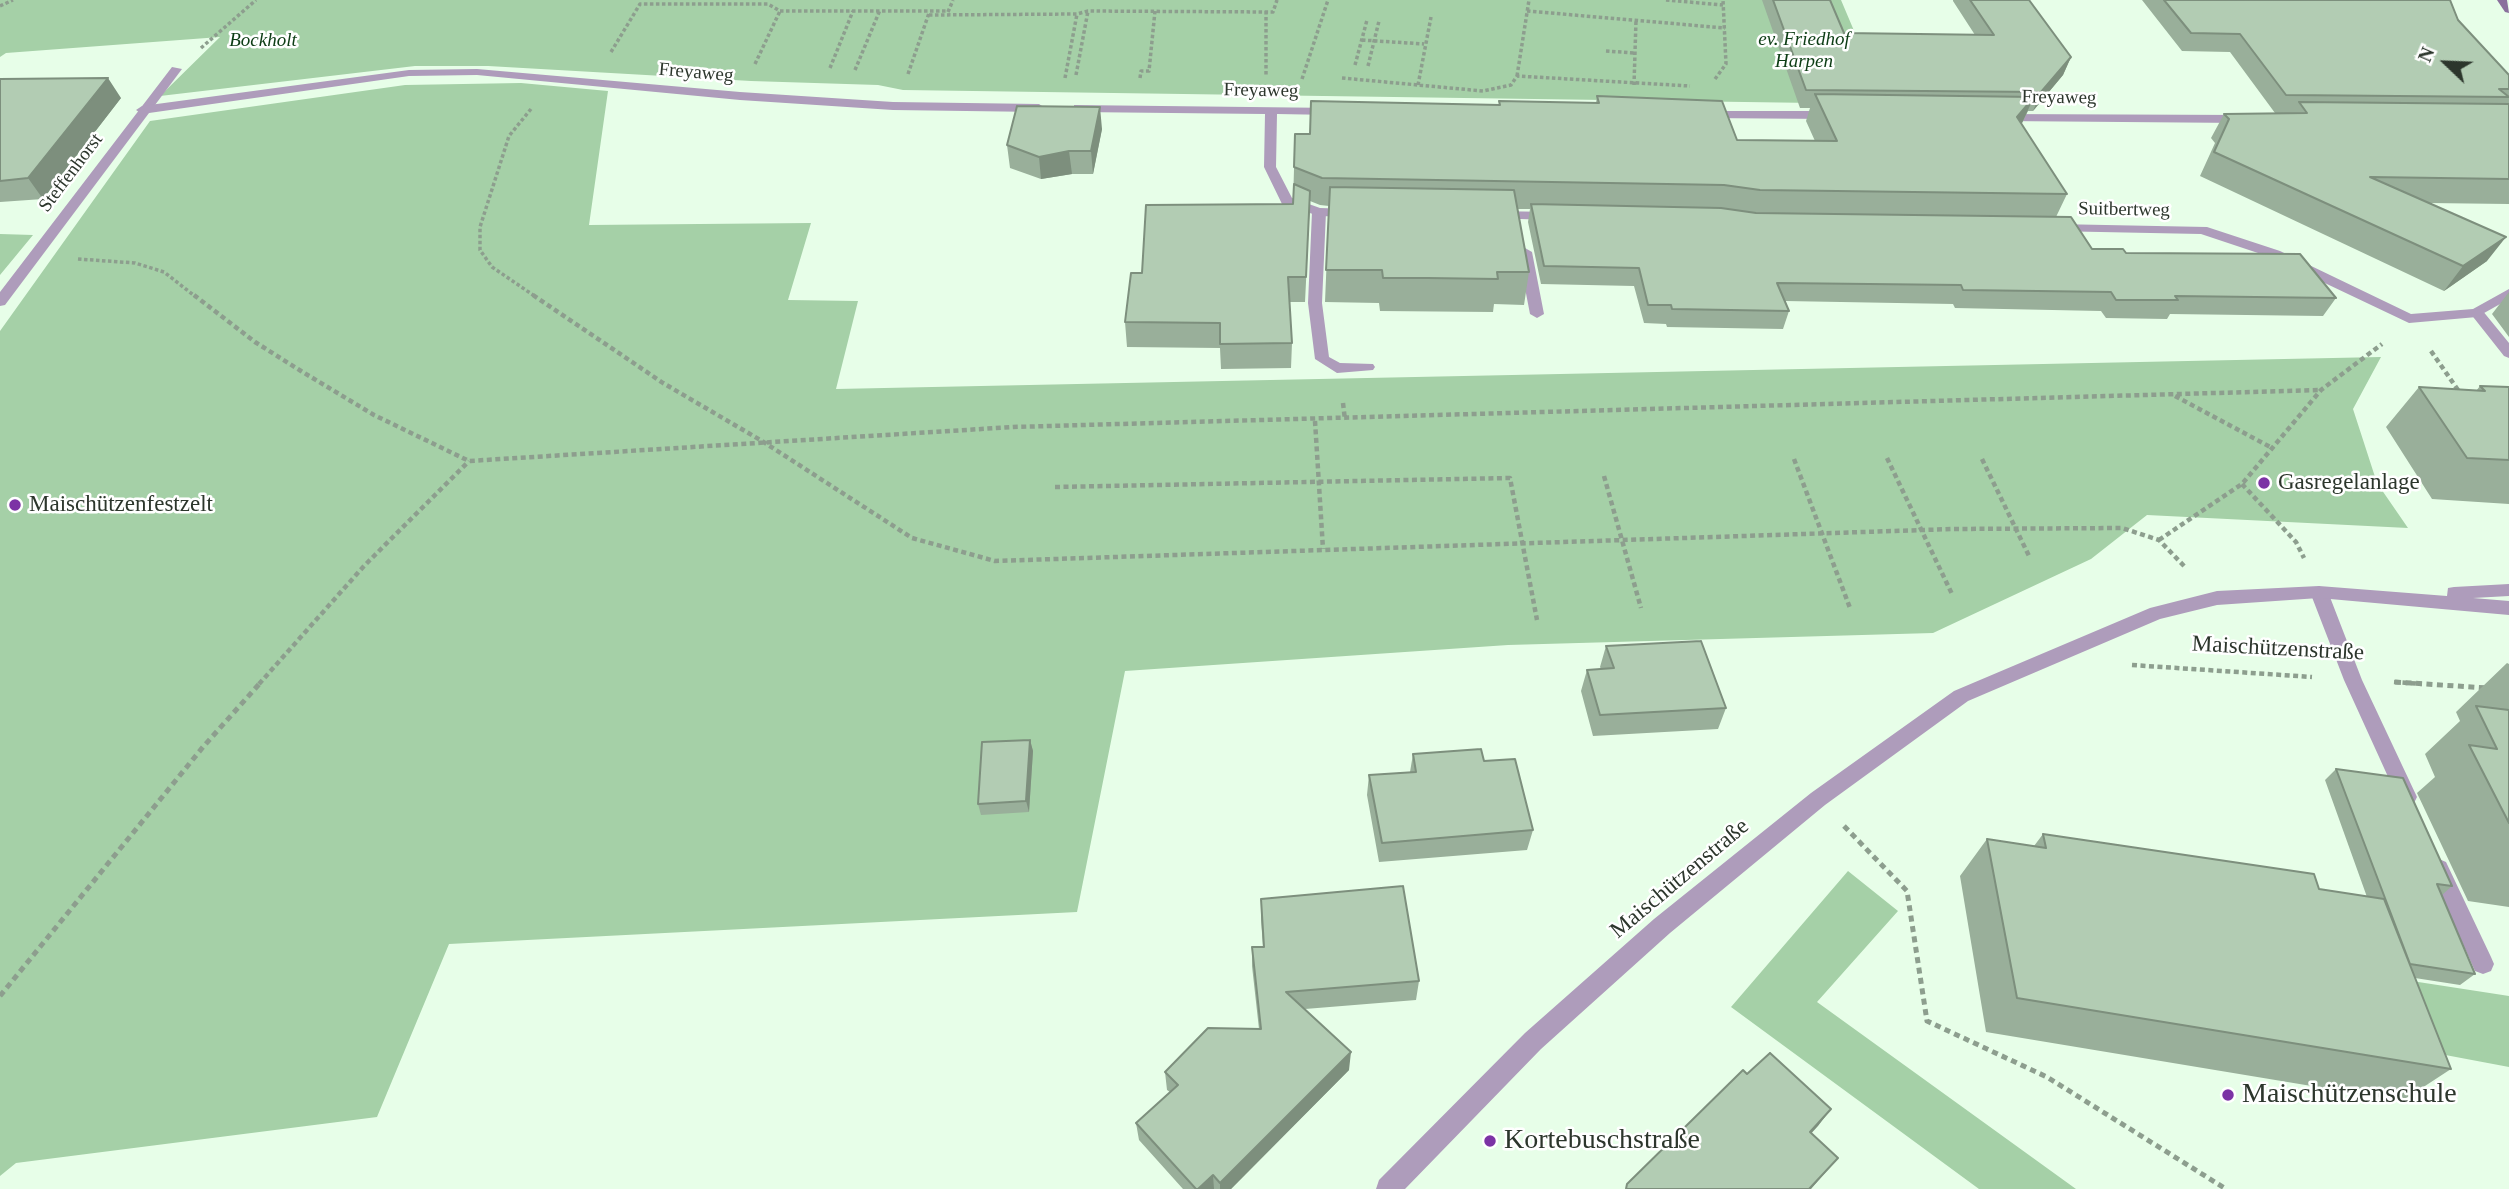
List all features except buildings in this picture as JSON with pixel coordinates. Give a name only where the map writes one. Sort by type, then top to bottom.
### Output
[{"type":"main road","points":[[2502,0],[2509,10]]},
{"type":"street","name":"Steffenhorst","points":[[0,302],[142,110],[176,69]]},
{"type":"street","name":"Freyaweg","points":[[142,110],[409,73],[477,72],[893,106],[1047,108]]},
{"type":"street","name":"Freyaweg","points":[[1061,108],[1352,111]]},
{"type":"street","points":[[1271,110],[1270,167],[1287,201],[1319,212],[1372,213]]},
{"type":"street","points":[[1694,114],[1846,116]]},
{"type":"street","name":"Freyaweg","points":[[1984,117],[2260,120]]},
{"type":"street","points":[[1319,212],[1315,303],[1322,359],[1337,368],[1368,367]]},
{"type":"street","points":[[1478,215],[1520,228],[1573,217]]},
{"type":"street","points":[[1520,228],[1537,314]]},
{"type":"street","name":"Suitbertweg","points":[[2043,228],[2202,230],[2275,254],[2409,319]]},
{"type":"street","points":[[2409,319],[2477,313],[2509,293]]},
{"type":"street","points":[[2477,313],[2509,353]]},
{"type":"street","name":"Maischützenstraße","points":[[2398,596],[2509,590]]},
{"type":"street","points":[[2319,592],[2353,680],[2415,816]]},
{"type":"street","name":"Maischützenstraße","points":[[1388,1189],[1533,1041],[1662,926],[1818,799],[1961,696],[2156,613],[2217,598],[2319,592],[2398,596],[2509,608]]},
{"type":"street","points":[[2432,853],[2483,964]]},
{"type":"path","points":[[0,6],[13,0]]},
{"type":"path","points":[[176,69],[256,0]]},
{"type":"path","points":[[948,13],[953,0]]},
{"type":"path","points":[[929,15],[1077,14],[1088,11],[1273,12],[1277,0]]},
{"type":"path","points":[[1297,110],[1299,86],[1328,0]]},
{"type":"path","points":[[1329,77],[1483,91],[1511,85],[1517,76],[1529,0]]},
{"type":"path","points":[[1666,0],[1723,2],[1726,64],[1717,79],[1710,82]]},
{"type":"path","points":[[608,55],[640,4],[768,4],[780,11],[930,10],[948,13]]},
{"type":"path","points":[[852,78],[880,10]]},
{"type":"path","points":[[907,78],[930,10]]},
{"type":"path","points":[[750,75],[780,11]]},
{"type":"path","points":[[826,77],[853,11]]},
{"type":"path","points":[[1074,86],[1088,11]]},
{"type":"path","points":[[1139,86],[1141,71],[1149,71],[1155,11]]},
{"type":"path","points":[[1266,11],[1266,86]]},
{"type":"path","points":[[1527,11],[1725,28]]},
{"type":"path","points":[[1064,86],[1077,14]]},
{"type":"path","points":[[1418,85],[1431,17]]},
{"type":"path","points":[[1355,65],[1367,20]]},
{"type":"path","points":[[1634,85],[1636,20]]},
{"type":"path","points":[[1368,66],[1379,21]]},
{"type":"path","points":[[1362,40],[1424,44]]},
{"type":"path","points":[[1606,51],[1635,53]]},
{"type":"path","points":[[1517,76],[1634,85],[1695,86]]},
{"type":"path","points":[[571,80],[543,97],[509,136],[480,227],[480,250],[492,267],[663,383],[762,441],[912,538],[995,561],[1921,530],[2122,528],[2159,540],[2217,598]]},
{"type":"path","points":[[41,245],[67,259],[135,263],[164,272],[255,342],[301,371],[374,415],[469,461],[1013,427],[1315,421],[2321,390]]},
{"type":"path","points":[[2159,540],[2242,484],[2321,390],[2351,369],[2409,319],[2458,390],[2471,396]]},
{"type":"path","points":[[2457,401],[2458,390]]},
{"type":"path","points":[[2175,395],[2274,449]]},
{"type":"path","points":[[1315,421],[1323,549]]},
{"type":"path","points":[[1887,458],[1952,594]]},
{"type":"path","points":[[1794,459],[1850,608]]},
{"type":"path","points":[[1982,459],[2030,558]]},
{"type":"path","points":[[0,996],[204,747],[364,566],[469,461]]},
{"type":"path","points":[[1604,476],[1641,608]]},
{"type":"path","points":[[1055,487],[1510,478],[1537,620]]},
{"type":"path","points":[[2242,484],[2296,542],[2319,592]]},
{"type":"path","name":"Maischützenstraße","points":[[2121,664],[2496,689]]},
{"type":"path","points":[[1818,799],[1907,891],[1927,1021],[2047,1077],[2227,1189]]},
{"type":"green space","name":"ev. Friedhof Harpen","points":[[0,0],[1841,0],[1885,104],[903,90],[878,85],[751,81],[488,66],[415,66],[160,96],[220,37],[6,53],[0,57]]},
{"type":"green space","points":[[521,83],[608,91],[589,225],[811,223],[788,300],[858,301],[836,389],[2381,357],[2353,409],[2377,483],[2408,528],[2147,515],[2091,559],[1933,633],[1508,645],[1125,671],[1077,912],[449,944],[377,1117],[16,1163],[0,1176],[0,331],[150,121],[405,85]]},
{"type":"green space","points":[[0,234],[33,235],[0,275]]},
{"type":"green space","points":[[1848,871],[1898,911],[1817,1002],[2076,1189],[1979,1189],[1731,1007]]},
{"type":"green space","points":[[2360,973],[2509,996],[2509,1067],[2387,1044]]},
{"type":"place","name":"Gasregelanlage","points":[[2264,483]]},
{"type":"place","name":"Maischützenfestzelt","points":[[15,505]]},
{"type":"place","name":"Maischützenschule","points":[[2228,1095]]},
{"type":"place","name":"Kortebuschstraße","points":[[1490,1141]]},
{"type":"park label","name":"Bockholt","points":[[263,41]]}]
